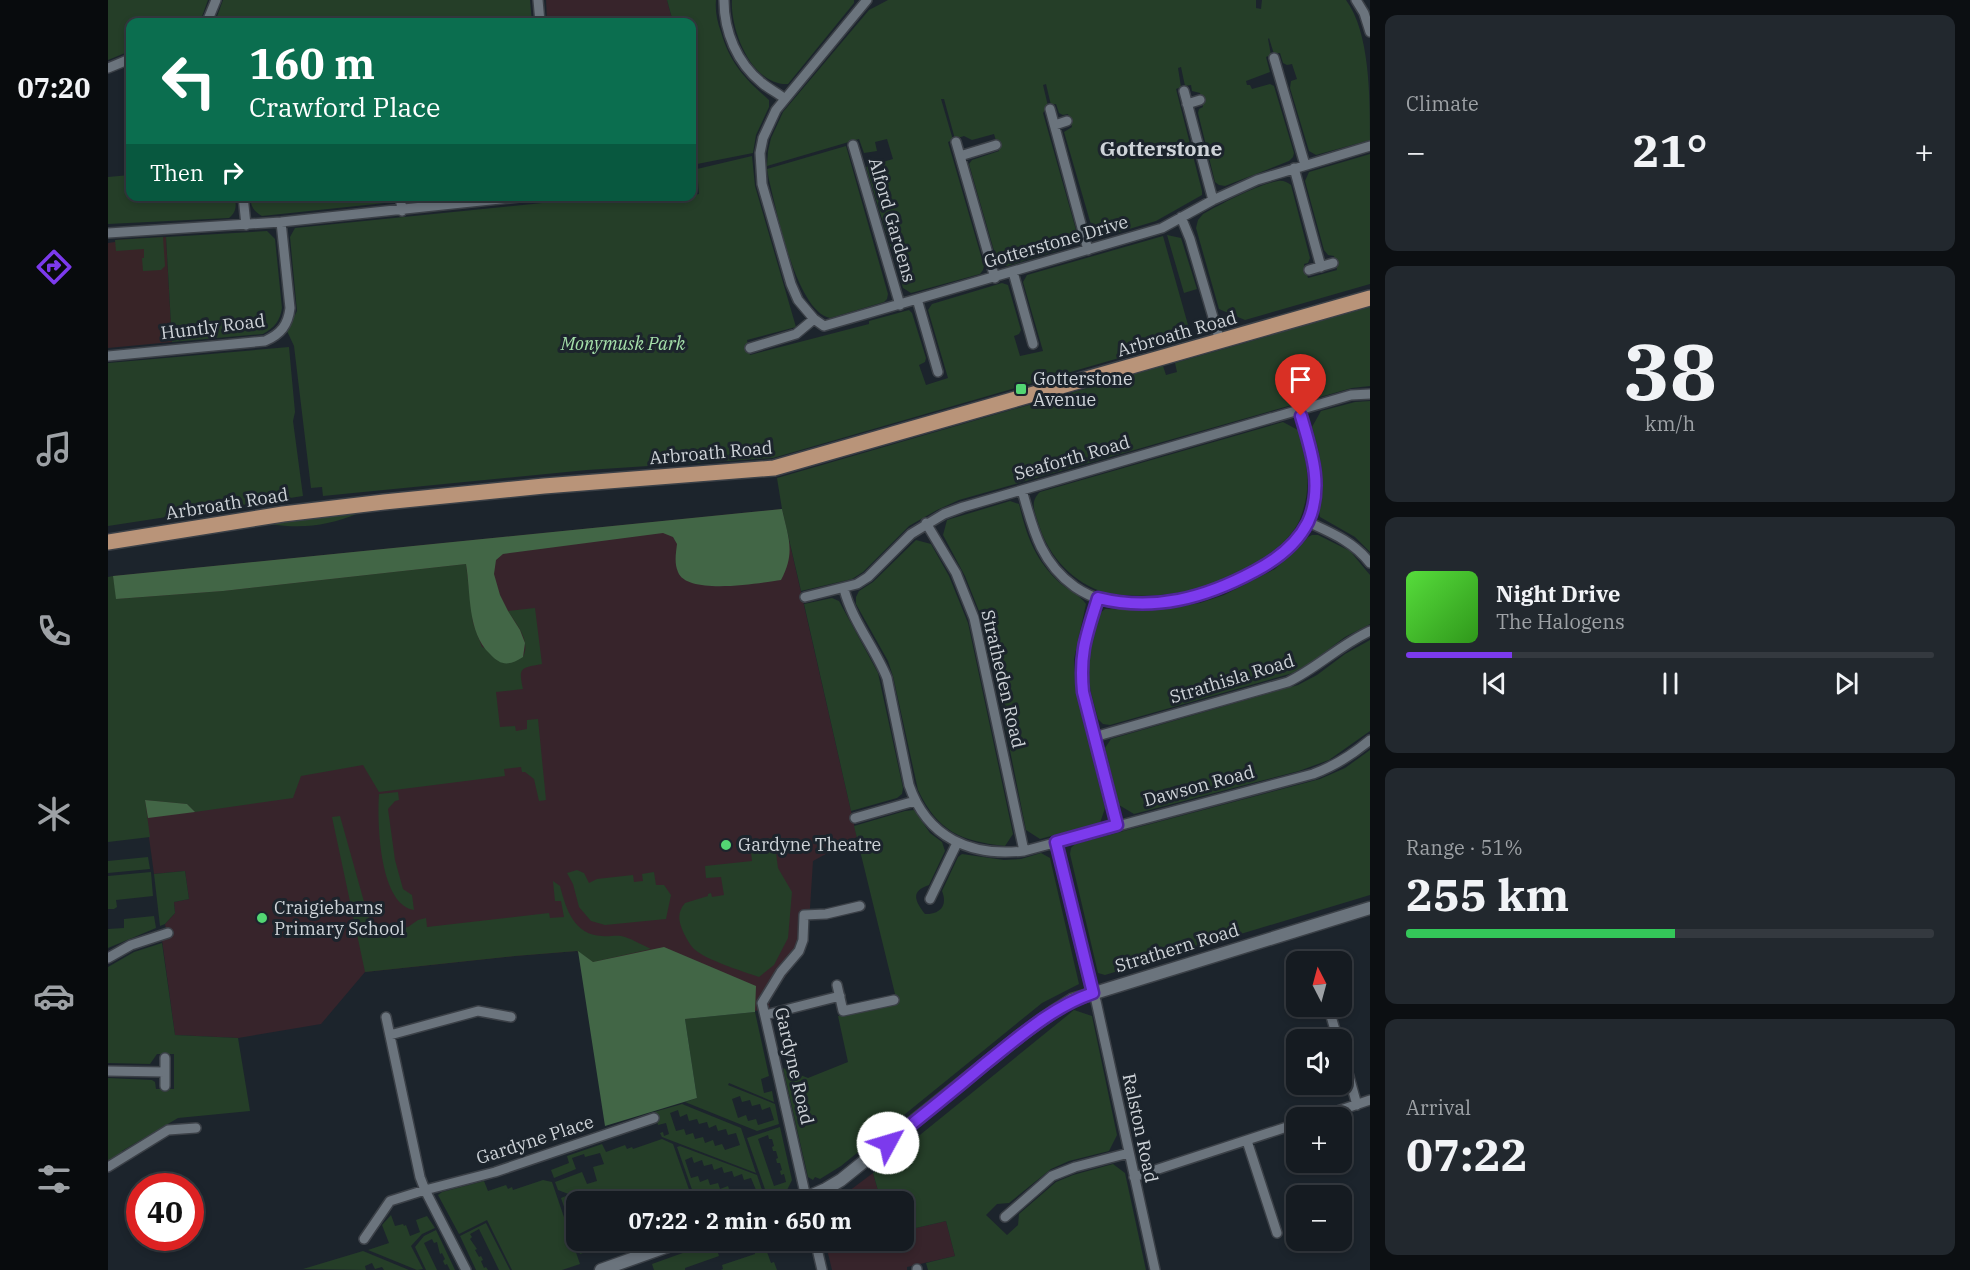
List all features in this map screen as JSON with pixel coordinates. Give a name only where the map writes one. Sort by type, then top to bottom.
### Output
[{"type":"main road","name":"Arbroath Road","points":[[108,542],[284,514],[384,502],[544,486],[774,468],[1370,298]]},
{"type":"street","points":[[209,18],[216,0]]},
{"type":"street","points":[[538,0],[540,18]]},
{"type":"street","points":[[724,0],[724,14],[737,55],[749,72],[785,99]]},
{"type":"street","points":[[750,348],[796,334],[814,319],[798,300],[791,284],[762,184],[760,153],[763,138],[776,110],[867,0]]},
{"type":"street","points":[[1356,0],[1370,32]]},
{"type":"street","points":[[1274,58],[1305,165]]},
{"type":"street","points":[[108,68],[126,61]]},
{"type":"street","points":[[1184,91],[1213,200]]},
{"type":"street","points":[[1187,104],[1200,100]]},
{"type":"street","points":[[1050,109],[1088,250]]},
{"type":"street","points":[[1054,125],[1067,121]]},
{"type":"street","points":[[956,142],[995,278]]},
{"type":"street","name":"Alford Gardens","points":[[853,145],[900,305]]},
{"type":"street","points":[[960,156],[996,145]]},
{"type":"street","name":"Gotterstone Drive","points":[[814,319],[824,326],[1162,228],[1213,200],[1257,180],[1370,146]]},
{"type":"street","points":[[1294,168],[1321,267]]},
{"type":"street","points":[[244,201],[246,225]]},
{"type":"street","points":[[401,201],[402,210]]},
{"type":"street","points":[[108,233],[246,225],[483,201]]},
{"type":"street","points":[[1181,217],[1190,239],[1220,341]]},
{"type":"street","name":"Huntly Road","points":[[108,356],[265,341],[277,335],[285,326],[290,308],[281,222]]},
{"type":"street","points":[[1309,270],[1333,263]]},
{"type":"street","points":[[1013,272],[1033,344]]},
{"type":"street","points":[[917,299],[938,372]]},
{"type":"street","name":"Seaforth Road","points":[[805,597],[844,589],[856,584],[868,577],[911,534],[927,523],[963,507],[1351,395],[1370,394]]},
{"type":"street","points":[[1022,490],[1033,531],[1042,552],[1057,571],[1077,588],[1098,598],[1120,603],[1144,604],[1203,595],[1234,583],[1280,556],[1296,540],[1308,522],[1314,499],[1316,477],[1314,458],[1300,410]]},
{"type":"street","points":[[1308,522],[1347,541],[1370,563]]},
{"type":"street","name":"Stratheden Road","points":[[927,523],[956,573],[975,618],[1024,851]]},
{"type":"street","name":"Dawson Road","points":[[844,589],[847,601],[887,678],[909,785],[915,801],[925,816],[940,831],[957,843],[983,851],[1004,853],[1024,851],[1313,774],[1332,767],[1370,740]]},
{"type":"street","points":[[1098,598],[1083,644],[1081,669],[1083,692],[1117,825]]},
{"type":"street","name":"Strathisla Road","points":[[1094,737],[1288,682],[1307,673],[1344,646],[1370,632]]},
{"type":"street","points":[[855,818],[915,801]]},
{"type":"street","name":"Ralston Road","points":[[1056,842],[1093,993],[1155,1270]]},
{"type":"street","points":[[930,899],[957,843]]},
{"type":"street","name":"Gardyne Road","points":[[801,1191],[762,1003],[781,972],[799,951],[803,940],[804,915],[826,914],[860,906]]},
{"type":"street","name":"Strathern Road","points":[[822,1191],[841,1180],[1053,1012],[1072,1000],[1370,909]]},
{"type":"street","points":[[108,958],[131,945],[168,933]]},
{"type":"street","points":[[837,985],[843,1011],[894,1000]]},
{"type":"street","points":[[765,1015],[840,996]]},
{"type":"street","points":[[390,1035],[478,1011],[511,1017]]},
{"type":"street","points":[[386,1017],[420,1177],[466,1270]]},
{"type":"street","points":[[165,1058],[165,1086]]},
{"type":"street","points":[[108,1071],[165,1072]]},
{"type":"street","points":[[1352,1086],[1357,1104]]},
{"type":"street","points":[[1348,1107],[1370,1100]]},
{"type":"street","name":"Gardyne Place","points":[[364,1239],[390,1201],[495,1172],[654,1118]]},
{"type":"street","points":[[1134,1177],[1286,1127]]},
{"type":"street","points":[[108,1167],[168,1130],[196,1128]]},
{"type":"street","points":[[1247,1141],[1277,1233]]},
{"type":"street","points":[[1005,1217],[1052,1176],[1075,1167],[1129,1153]]},
{"type":"street","points":[[601,1270],[655,1251]]},
{"type":"street","points":[[818,1251],[822,1270]]},
{"type":"shaded area","points":[[546,0],[667,0],[672,18],[547,18]]},
{"type":"shaded area","points":[[166,237],[172,342],[108,348],[108,243],[115,242],[115,240]]},
{"type":"shaded area","points":[[782,509],[857,837],[813,861],[808,940],[803,953],[773,993],[769,1001],[770,1009],[685,1019],[608,992],[577,951],[365,972],[321,1024],[238,1038],[175,1035],[162,940],[168,938],[165,924],[175,913],[174,902],[189,899],[185,871],[154,874],[113,576]]},
{"type":"shaded area","points":[[873,1173],[878,1191],[849,1191]]},
{"type":"shaded area","points":[[946,1221],[955,1256],[907,1267],[907,1270],[832,1270],[827,1251],[914,1251],[914,1228]]},
{"type":"green space","points":[[108,0],[208,0],[201,18],[126,18],[126,53],[108,60]]},
{"type":"green space","points":[[223,0],[530,0],[532,18],[216,18]]},
{"type":"green space","points":[[667,0],[716,0],[717,20],[729,53],[746,77],[769,100],[769,107],[756,135],[753,153],[696,164],[696,18],[672,18]]},
{"type":"green space","points":[[732,0],[854,0],[854,3],[788,84],[775,82],[764,76],[746,54],[735,26]]},
{"type":"green space","points":[[888,0],[1256,0],[1256,8],[1261,9],[1262,0],[1346,0],[1354,13],[1364,47],[1369,86],[1370,140],[1316,155],[1309,151],[1290,88],[1291,81],[1297,79],[1292,64],[1283,63],[1280,53],[1274,54],[1269,38],[1271,55],[1266,57],[1270,72],[1246,81],[1252,89],[1270,84],[1274,86],[1294,153],[1293,157],[1289,161],[1225,186],[1219,185],[1215,182],[1198,113],[1203,107],[1200,93],[1192,91],[1191,85],[1185,86],[1181,67],[1178,68],[1181,87],[1176,89],[1202,195],[1156,221],[1099,238],[1094,235],[1064,132],[1072,127],[1068,114],[1059,113],[1056,104],[1051,105],[1046,84],[1043,85],[1048,106],[1043,113],[1078,237],[1077,243],[1007,266],[997,261],[969,164],[972,160],[999,151],[994,134],[972,140],[964,136],[955,139],[944,99],[941,99],[953,140],[948,142],[984,266],[980,274],[911,293],[903,288],[866,167],[893,159],[887,139],[875,142],[877,151],[864,153],[859,139],[767,166],[771,138],[783,112],[869,10]]},
{"type":"green space","points":[[846,146],[888,294],[884,302],[830,318],[818,311],[807,298],[798,279],[783,235],[767,169]]},
{"type":"green space","points":[[1370,154],[1370,284],[1245,320],[1219,309],[1196,228],[1203,214],[1261,186],[1278,181],[1286,182],[1291,185],[1310,258],[1308,263],[1304,264],[1308,278],[1337,270],[1334,256],[1328,255],[1324,250],[1305,181],[1309,172]]},
{"type":"green space","name":"Monymusk Park","points":[[752,156],[755,186],[796,327],[747,340],[750,355],[869,324],[869,321],[909,310],[912,313],[926,358],[925,362],[919,365],[926,385],[948,378],[928,310],[932,304],[1002,283],[1008,285],[1021,330],[1014,336],[1020,356],[1043,351],[1023,282],[1027,275],[1163,236],[1190,332],[1185,339],[773,458],[587,470],[323,496],[322,487],[311,488],[294,346],[287,331],[297,311],[290,237],[295,228],[562,201],[696,201],[696,194],[699,194],[697,169]]},
{"type":"green space","points":[[126,175],[126,201],[235,201],[235,211],[229,218],[108,224],[108,177]]},
{"type":"green space","points":[[251,201],[387,201],[262,216],[256,212]]},
{"type":"green space","points":[[267,231],[275,239],[282,308],[280,317],[271,329],[263,334],[172,342],[166,237]]},
{"type":"green space","points":[[1167,235],[1181,238],[1197,289],[1184,293]]},
{"type":"green space","points":[[163,237],[165,266],[161,270],[143,271],[144,249],[116,251],[115,240]]},
{"type":"green space","points":[[1370,307],[1370,386],[1352,388],[959,500],[909,526],[863,572],[852,579],[801,591],[777,478],[1163,366],[1166,375],[1177,372],[1175,363]]},
{"type":"green space","points":[[289,347],[295,412],[293,421],[303,496],[108,526],[108,363]]},
{"type":"green space","points":[[1370,401],[1370,552],[1355,537],[1320,517],[1322,472],[1312,427],[1321,411],[1355,402]]},
{"type":"green space","points":[[1283,422],[1298,430],[1306,464],[1306,495],[1300,519],[1293,532],[1269,555],[1222,581],[1193,590],[1159,595],[1111,594],[1094,589],[1073,576],[1056,558],[1043,537],[1034,507],[1040,492]]},
{"type":"green space","points":[[1010,501],[1019,504],[1033,547],[1044,566],[1060,583],[1086,604],[1074,659],[1076,689],[1105,808],[1100,823],[1040,839],[1026,830],[985,626],[965,576],[943,535],[947,520]]},
{"type":"green space","points":[[782,509],[789,553],[786,570],[781,580],[725,586],[695,584],[684,579],[678,572],[677,544],[673,537],[663,533],[503,554],[496,560],[494,574],[500,595],[525,643],[523,657],[509,663],[502,663],[494,658],[477,635],[471,612],[466,564],[223,591],[116,599],[113,576]]},
{"type":"green space","points":[[359,513],[315,525],[269,524]]},
{"type":"green space","points":[[1312,535],[1318,535],[1350,551],[1370,575],[1370,624],[1345,637],[1293,673],[1110,725],[1103,724],[1098,719],[1088,671],[1089,650],[1099,614],[1105,609],[1156,610],[1200,603],[1224,595],[1275,569]]},
{"type":"green space","points":[[916,540],[931,544],[949,576],[968,623],[1013,834],[1005,846],[976,841],[952,832],[934,816],[926,804],[918,790],[888,661],[856,604],[859,591],[873,582]]},
{"type":"green space","points":[[466,564],[473,623],[482,647],[523,657],[524,639],[508,611],[535,608],[542,664],[529,666],[521,672],[523,689],[496,692],[500,727],[515,726],[516,731],[527,729],[527,720],[538,719],[546,800],[539,801],[534,779],[522,772],[521,767],[504,769],[505,776],[379,792],[363,765],[301,776],[293,798],[195,812],[187,804],[145,800],[150,837],[108,842],[108,577],[113,576],[117,599],[223,591]]},
{"type":"green space","points":[[832,598],[839,601],[878,673],[903,788],[902,794],[897,798],[851,811],[804,604]]},
{"type":"green space","points":[[1370,640],[1370,731],[1329,760],[1299,771],[1134,814],[1119,805],[1105,748],[1111,739],[1298,685]]},
{"type":"green space","points":[[1370,750],[1370,895],[1105,975],[1098,973],[1070,854],[1075,844],[1320,779],[1345,768]]},
{"type":"green space","points":[[398,792],[399,800],[388,809],[395,860],[403,889],[412,895],[414,910],[402,905],[393,894],[387,878],[380,841],[379,794]]},
{"type":"green space","points":[[145,800],[187,804],[195,812],[148,818]]},
{"type":"green space","points":[[914,810],[930,833],[942,842],[945,851],[929,885],[917,893],[917,901],[925,914],[939,911],[943,905],[942,891],[958,857],[962,854],[1004,860],[1021,859],[1041,853],[1050,858],[1079,984],[1042,1003],[841,1166],[820,1179],[815,1177],[813,1180],[808,1177],[783,1068],[808,1078],[848,1062],[838,1016],[897,1002],[854,826]]},
{"type":"green space","points":[[340,816],[368,916],[376,934],[408,927],[426,918],[427,927],[549,913],[550,918],[564,917],[561,901],[555,901],[553,881],[560,886],[569,912],[584,931],[592,935],[622,936],[651,949],[593,962],[577,951],[365,972],[332,817]]},
{"type":"green space","points":[[774,838],[778,868],[792,892],[788,938],[774,965],[759,977],[715,961],[694,949],[682,929],[679,915],[685,903],[711,893],[712,897],[724,895],[721,877],[706,878],[705,866],[752,861],[750,841]]},
{"type":"green space","points":[[148,857],[150,869],[108,873],[108,861]]},
{"type":"green space","points":[[577,870],[584,873],[589,883],[597,879],[633,875],[634,882],[643,881],[642,874],[654,872],[656,885],[664,885],[671,895],[666,919],[605,925],[591,921],[579,907],[573,884],[567,873]]},
{"type":"green space","points":[[185,871],[189,899],[174,902],[175,913],[160,926],[154,874]]},
{"type":"green space","points":[[151,872],[153,896],[116,900],[117,907],[108,909],[108,876]]},
{"type":"green space","points":[[154,916],[156,928],[108,948],[108,929],[124,928],[124,919]]},
{"type":"green space","points":[[162,943],[175,1035],[238,1038],[250,1111],[178,1118],[122,1151],[108,1163],[108,1078],[152,1080],[155,1082],[156,1089],[174,1089],[174,1054],[157,1054],[150,1064],[108,1063],[108,967],[134,952]]},
{"type":"green space","points":[[664,947],[756,986],[755,1012],[685,1019],[697,1098],[605,1126],[578,951],[593,962]]},
{"type":"green space","points":[[1074,1010],[1092,1016],[1117,1135],[1109,1151],[1069,1161],[1051,1169],[1009,1203],[997,1204],[986,1215],[1007,1235],[1018,1225],[1019,1214],[1056,1182],[1113,1164],[1125,1173],[1146,1270],[928,1270],[926,1263],[955,1256],[946,1221],[914,1228],[914,1191],[878,1191],[873,1173]]},
{"type":"green space","points":[[755,1012],[769,1076],[761,1079],[764,1093],[772,1091],[774,1102],[729,1083],[728,1085],[775,1104],[779,1124],[757,1131],[685,1102],[697,1098],[685,1019]],"holes":[[[740,1096],[742,1102],[750,1100],[752,1106],[760,1104],[762,1110],[770,1107],[774,1120],[758,1125],[756,1119],[748,1121],[746,1115],[738,1118],[732,1099]]]},
{"type":"green space","points":[[682,1104],[741,1128],[756,1173],[662,1137],[660,1133],[663,1132],[664,1136],[669,1134],[666,1123],[658,1125],[654,1112]],"holes":[[[678,1110],[680,1117],[687,1114],[689,1121],[697,1119],[699,1124],[707,1122],[709,1128],[716,1125],[718,1131],[726,1129],[728,1135],[736,1133],[740,1145],[725,1150],[722,1144],[715,1146],[713,1140],[705,1143],[703,1137],[695,1139],[693,1133],[686,1135],[684,1129],[676,1131],[670,1113]]]},
{"type":"green space","points":[[780,1127],[792,1180],[786,1191],[766,1191],[747,1138]],"holes":[[[768,1135],[769,1139],[772,1139],[773,1151],[776,1151],[777,1163],[780,1163],[781,1175],[784,1174],[786,1182],[774,1186],[758,1139]]]},
{"type":"green space","points":[[662,1139],[673,1144],[689,1191],[566,1191],[566,1193],[558,1190],[555,1182],[582,1172],[587,1184],[597,1181],[593,1167],[604,1164],[600,1153],[585,1157],[584,1154],[572,1158],[576,1169],[554,1178],[551,1170],[569,1163],[567,1156],[602,1144],[606,1152],[625,1145],[627,1149],[632,1147],[633,1149]]},
{"type":"green space","points":[[680,1146],[757,1175],[762,1191],[753,1191],[756,1190],[751,1178],[744,1180],[742,1174],[734,1177],[732,1171],[724,1173],[722,1167],[714,1170],[712,1164],[704,1166],[702,1160],[694,1163],[692,1157],[685,1160],[691,1178],[698,1176],[700,1182],[708,1179],[710,1185],[718,1183],[720,1189],[728,1186],[730,1191],[692,1191],[677,1147]]},
{"type":"green space","points":[[543,1180],[552,1182],[566,1223],[566,1251],[576,1251],[580,1264],[562,1270],[512,1270],[487,1220],[459,1234],[438,1195],[484,1181],[488,1191],[506,1185],[508,1189],[512,1187],[513,1190]]},
{"type":"green space","points":[[566,1196],[566,1213],[561,1198]]},
{"type":"green space","points":[[391,1215],[395,1226],[406,1225],[410,1236],[420,1232],[416,1220],[427,1216],[435,1228],[422,1234],[411,1246],[423,1269],[417,1270],[368,1250],[389,1243],[382,1225]]},
{"type":"green space","points":[[486,1223],[510,1270],[499,1270],[479,1229],[470,1234],[472,1237],[470,1239],[479,1257],[481,1256],[483,1260],[481,1261],[484,1268],[488,1270],[476,1270],[460,1236]]},
{"type":"green space","points":[[436,1230],[455,1270],[450,1270],[447,1264],[445,1265],[443,1261],[445,1259],[442,1253],[440,1254],[437,1242],[434,1243],[432,1239],[424,1243],[437,1270],[426,1270],[415,1247],[424,1236]]},
{"type":"green space","points":[[363,1251],[409,1270],[384,1270],[382,1267],[375,1269],[372,1263],[365,1266],[366,1270],[303,1269]]},
{"type":"green space","points":[[688,1251],[724,1251],[718,1253],[719,1256],[685,1268],[685,1270],[654,1270],[652,1264]]},
{"type":"green space","points":[[755,1251],[768,1251],[771,1263],[774,1262],[777,1270],[721,1270],[722,1265],[755,1254]]},
{"type":"place","name":"Gotterstone Avenue","points":[[1021,389]]},
{"type":"place","name":"Gardyne Theatre","points":[[726,845]]},
{"type":"place","name":"Craigiebarns Primary School","points":[[262,918]]},
{"type":"district","name":"Gotterstone","points":[[1161,149]]},
{"type":"route","points":[[888,1143],[1021,1035],[1072,1000],[1093,993],[1056,842],[1117,825],[1083,692],[1081,669],[1083,644],[1098,598],[1120,603],[1144,604],[1203,595],[1234,583],[1280,556],[1296,540],[1308,522],[1314,499],[1316,477],[1314,458],[1301,416]]}]
